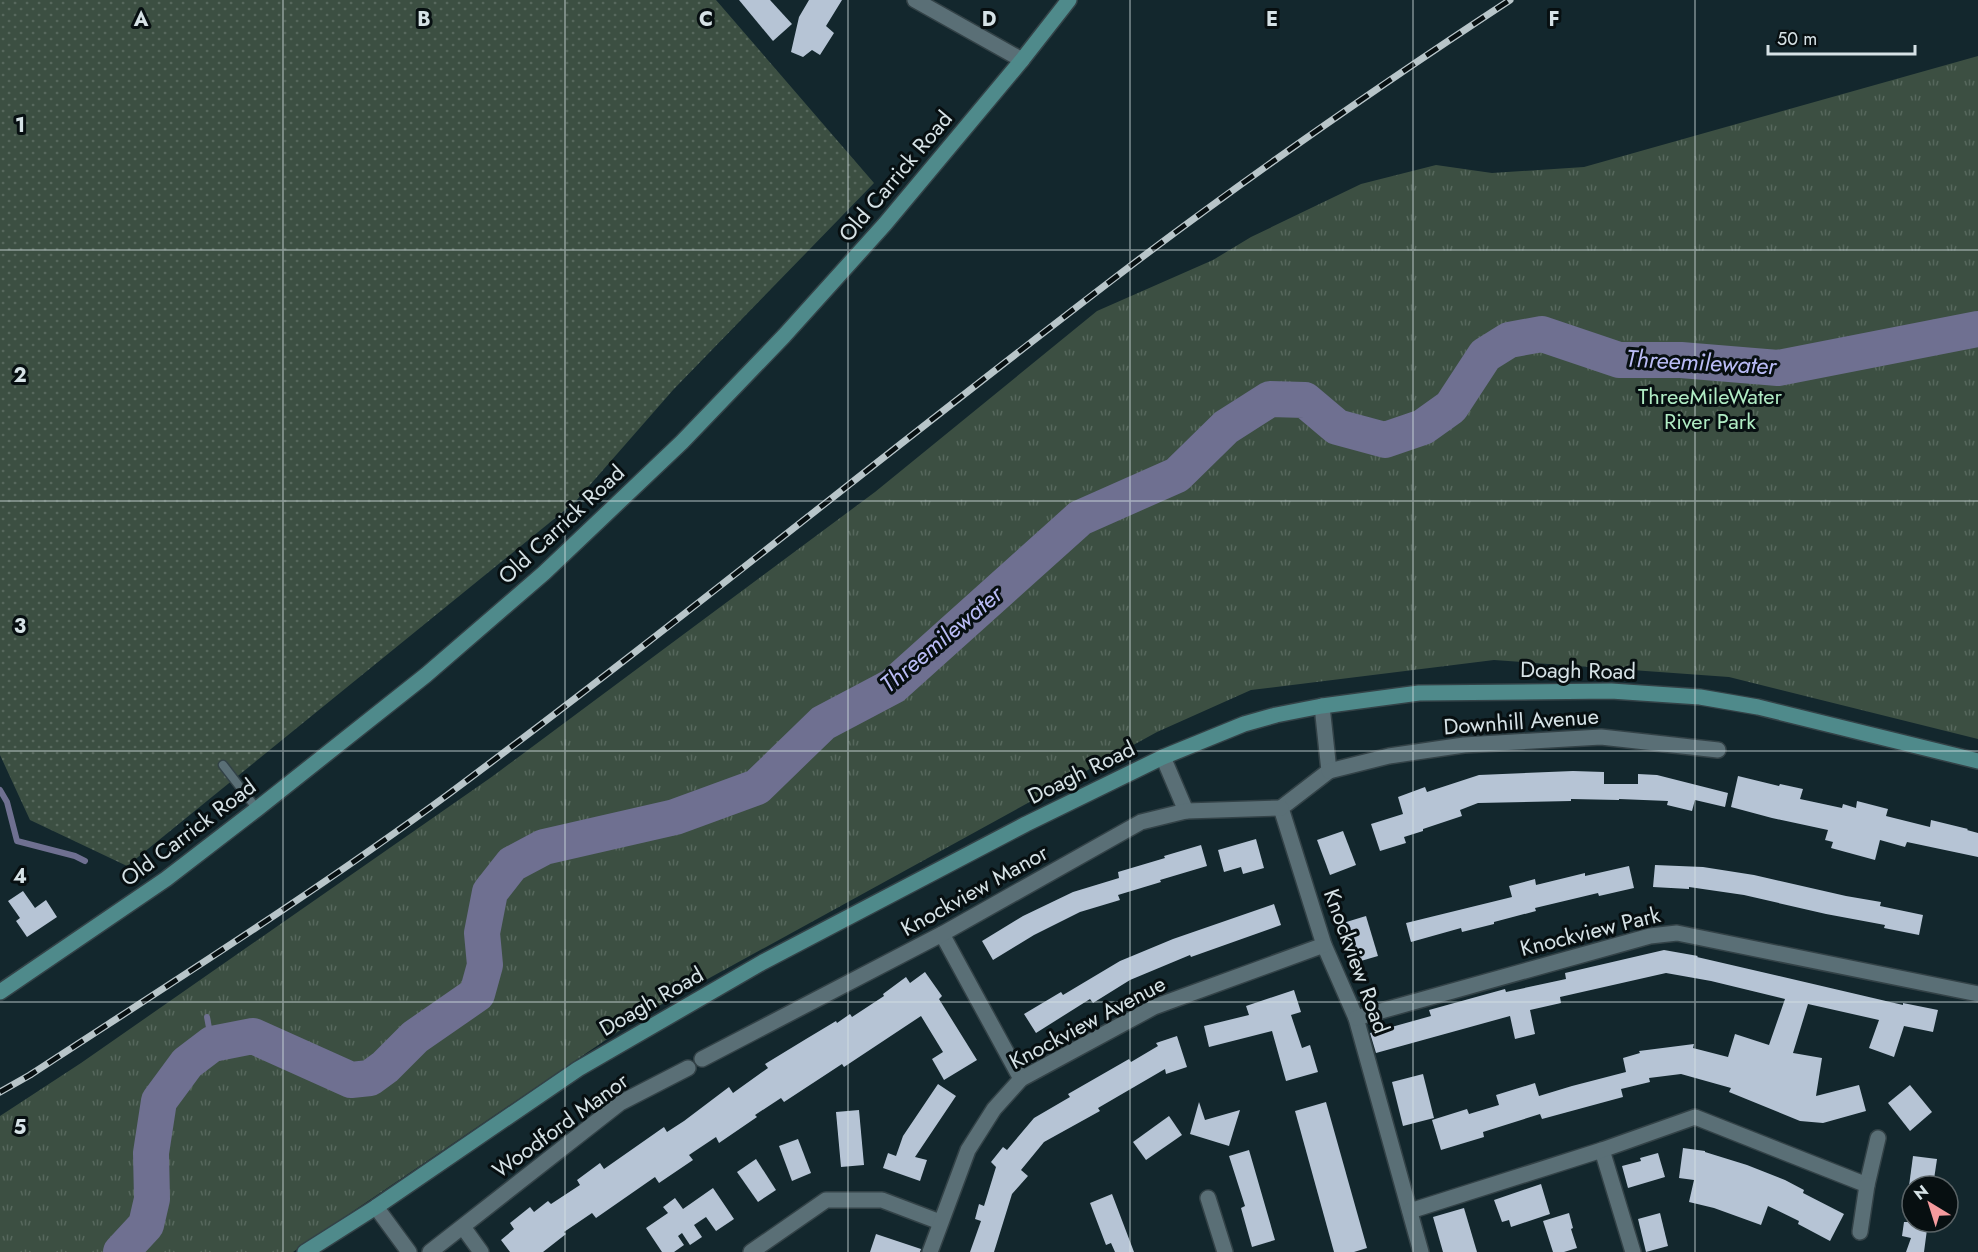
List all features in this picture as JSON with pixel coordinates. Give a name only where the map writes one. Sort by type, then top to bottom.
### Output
[{"type":"main road","name":"Old Carrick Road","points":[[0,992],[166,879],[257,809],[426,675],[544,573],[682,442],[784,336],[885,224],[1069,0]]},
{"type":"main road","name":"Doagh Road","points":[[305,1252],[376,1207],[578,1070],[763,962],[1026,824],[1163,757],[1244,724],[1322,706],[1419,693],[1611,691],[1700,698],[1758,707],[1978,761]]},
{"type":"street","points":[[915,0],[1022,60]]},
{"type":"street","points":[[1281,808],[1329,771],[1322,706]]},
{"type":"street","name":"Downhill Avenue","points":[[1329,771],[1389,756],[1464,745],[1601,737],[1718,750]]},
{"type":"street","points":[[1163,757],[1186,811]]},
{"type":"street","name":"Knockview Manor","points":[[702,1059],[942,934],[1142,822],[1186,811],[1281,808]]},
{"type":"street","name":"Knockview Road","points":[[1281,808],[1324,945],[1356,1018],[1421,1252]]},
{"type":"street","name":"Knockview Park","points":[[1356,1018],[1650,936],[1677,933],[1978,994]]},
{"type":"street","points":[[942,934],[1021,1079]]},
{"type":"street","name":"Knockview Avenue","points":[[930,1252],[968,1150],[994,1109],[1021,1079],[1154,1006],[1324,945]]},
{"type":"street","name":"Woodford Manor","points":[[430,1252],[620,1103],[688,1068]]},
{"type":"street","points":[[1410,1211],[1695,1118],[1867,1185]]},
{"type":"street","points":[[1860,1232],[1867,1185],[1878,1138]]},
{"type":"street","points":[[1602,1150],[1633,1252]]},
{"type":"street","points":[[1208,1198],[1225,1252]]},
{"type":"street","points":[[751,1252],[826,1200],[882,1200],[940,1222]]},
{"type":"street","points":[[376,1207],[409,1252]]},
{"type":"street","points":[[463,1227],[481,1252]]},
{"type":"lane","points":[[223,765],[257,809]]},
{"type":"green space","points":[[0,0],[716,0],[874,183],[673,390],[575,502],[127,866],[30,820],[0,755]]},
{"type":"green space","name":"ThreeMileWater River Park","points":[[1978,56],[1978,739],[1729,677],[1494,660],[1251,690],[1157,732],[644,1014],[293,1252],[0,1252],[0,1116],[81,1063],[493,776],[875,492],[1097,311],[1213,260],[1251,237],[1361,184],[1436,165],[1492,173],[1584,167]]},
{"type":"building","points":[[739,0],[770,0],[792,24],[773,41]]},
{"type":"building","points":[[809,0],[842,0],[826,26],[834,33],[820,55],[812,50],[803,57],[791,52],[799,17]]},
{"type":"building","points":[[1604,772],[1604,784],[1638,784],[1638,774],[1657,775],[1728,793],[1725,807],[1695,800],[1692,811],[1667,805],[1668,801],[1619,799],[1478,803],[1460,810],[1462,816],[1404,837],[1406,843],[1380,851],[1371,824],[1403,814],[1398,797],[1425,787],[1427,792],[1479,775]]},
{"type":"building","points":[[1738,776],[1803,789],[1800,799],[1842,808],[1843,804],[1856,808],[1857,801],[1888,809],[1886,816],[1930,827],[1931,820],[1968,829],[1978,833],[1978,857],[1907,842],[1905,847],[1880,840],[1875,860],[1831,848],[1833,842],[1825,840],[1828,830],[1731,807]]},
{"type":"building","points":[[1343,831],[1356,865],[1330,875],[1317,840]]},
{"type":"building","points":[[1256,839],[1264,868],[1243,874],[1241,867],[1224,872],[1218,850]]},
{"type":"building","points":[[1201,845],[1207,866],[1118,895],[1120,900],[1080,912],[1034,935],[993,960],[982,941],[1023,916],[1073,892],[1119,878],[1118,872]]},
{"type":"building","points":[[1655,865],[1703,867],[1754,875],[1881,902],[1880,906],[1923,915],[1919,935],[1884,928],[1885,925],[1744,895],[1689,887],[1689,889],[1653,887]]},
{"type":"building","points":[[1629,866],[1634,888],[1599,896],[1598,893],[1535,908],[1536,911],[1494,922],[1494,924],[1462,932],[1461,928],[1411,942],[1406,923],[1512,897],[1509,886],[1535,879],[1536,885],[1585,873],[1585,876]]},
{"type":"building","points":[[23,891],[35,908],[46,900],[57,917],[27,937],[16,921],[20,918],[8,901]]},
{"type":"building","points":[[1274,904],[1281,925],[1191,957],[1190,955],[1130,980],[1093,1003],[1090,999],[1036,1033],[1024,1014],[1061,992],[1063,995],[1120,961],[1173,939]]},
{"type":"building","points":[[1366,916],[1378,956],[1354,963],[1343,923]]},
{"type":"building","points":[[1664,950],[1903,1005],[1903,1003],[1938,1010],[1933,1032],[1904,1026],[1894,1057],[1869,1048],[1879,1020],[1808,1004],[1793,1053],[1822,1058],[1816,1096],[1859,1085],[1866,1111],[1823,1123],[1800,1121],[1729,1092],[1731,1088],[1681,1074],[1649,1078],[1650,1082],[1621,1089],[1623,1097],[1542,1119],[1540,1114],[1483,1132],[1484,1137],[1441,1150],[1432,1120],[1467,1109],[1469,1114],[1499,1105],[1496,1095],[1535,1083],[1539,1096],[1626,1072],[1623,1058],[1640,1053],[1639,1051],[1694,1044],[1693,1048],[1728,1057],[1735,1034],[1769,1045],[1785,999],[1666,973],[1560,997],[1561,1003],[1530,1010],[1535,1034],[1515,1039],[1510,1016],[1376,1053],[1370,1033],[1431,1016],[1429,1010],[1505,989],[1506,992],[1566,979],[1565,973]]},
{"type":"building","points":[[925,972],[942,996],[939,999],[977,1060],[944,1080],[932,1059],[943,1052],[921,1016],[844,1067],[842,1064],[784,1102],[781,1098],[719,1143],[716,1137],[689,1155],[693,1160],[659,1183],[655,1177],[596,1218],[592,1213],[564,1232],[566,1234],[543,1252],[510,1252],[501,1240],[514,1229],[510,1223],[530,1207],[534,1212],[548,1201],[551,1204],[580,1185],[577,1180],[600,1163],[604,1169],[664,1127],[667,1132],[729,1087],[733,1093],[768,1068],[765,1064],[836,1021],[837,1023],[850,1014],[852,1017],[884,996],[883,994],[906,977],[910,983]]},
{"type":"building","points":[[1294,990],[1301,1012],[1291,1015],[1302,1048],[1310,1045],[1318,1072],[1286,1081],[1272,1031],[1209,1047],[1204,1026],[1249,1015],[1246,1006]]},
{"type":"building","points":[[1177,1036],[1187,1067],[1166,1074],[1165,1069],[1098,1108],[1100,1111],[1044,1142],[1021,1170],[1028,1176],[1012,1194],[994,1252],[970,1252],[981,1221],[975,1219],[979,1204],[984,1206],[996,1167],[991,1162],[1003,1147],[1007,1150],[1034,1118],[1070,1097],[1068,1094],[1129,1059],[1131,1062],[1158,1046],[1156,1043]]},
{"type":"building","points":[[1423,1074],[1434,1118],[1403,1126],[1392,1082]]},
{"type":"building","points":[[938,1084],[956,1096],[915,1157],[927,1160],[920,1181],[883,1168],[888,1153],[896,1156],[903,1136]]},
{"type":"building","points":[[1910,1085],[1932,1112],[1910,1131],[1888,1103]]},
{"type":"building","points":[[1199,1102],[1205,1120],[1240,1110],[1229,1146],[1190,1134]]},
{"type":"building","points":[[1326,1102],[1367,1248],[1354,1252],[1334,1252],[1295,1111]]},
{"type":"building","points":[[859,1110],[864,1165],[841,1167],[836,1112]]},
{"type":"building","points":[[1169,1116],[1182,1135],[1146,1160],[1133,1142]]},
{"type":"building","points":[[798,1139],[811,1173],[792,1181],[779,1146]]},
{"type":"building","points":[[1683,1148],[1705,1151],[1785,1180],[1804,1190],[1803,1193],[1844,1214],[1830,1241],[1798,1224],[1799,1221],[1768,1206],[1761,1225],[1714,1208],[1689,1202],[1694,1180],[1679,1178]]},
{"type":"building","points":[[1249,1150],[1275,1240],[1252,1247],[1241,1208],[1245,1206],[1229,1156]]},
{"type":"building","points":[[1658,1153],[1665,1177],[1628,1188],[1622,1166]]},
{"type":"building","points":[[1913,1156],[1937,1159],[1935,1174],[1911,1174]]},
{"type":"building","points":[[756,1159],[776,1190],[758,1202],[737,1172]]},
{"type":"building","points":[[1541,1184],[1550,1214],[1511,1227],[1509,1220],[1502,1222],[1494,1200]]},
{"type":"building","points":[[713,1188],[734,1219],[716,1231],[706,1217],[694,1225],[702,1237],[690,1245],[682,1233],[678,1236],[684,1245],[674,1252],[662,1252],[646,1228],[668,1213],[663,1207],[675,1198],[683,1209]]},
{"type":"building","points":[[1112,1194],[1134,1252],[1115,1252],[1111,1243],[1106,1245],[1090,1203]]},
{"type":"building","points":[[1464,1208],[1477,1252],[1443,1252],[1433,1217]]},
{"type":"building","points":[[1569,1213],[1577,1248],[1564,1252],[1553,1252],[1543,1221]]},
{"type":"building","points":[[1660,1213],[1668,1246],[1646,1252],[1638,1219]]},
{"type":"building","points":[[876,1234],[921,1249],[920,1252],[870,1252]]},
{"type":"building","points":[[1902,1234],[1926,1234],[1924,1252],[1906,1252],[1911,1238],[1902,1236]]},
{"type":"waterway","name":"Threemilewater","points":[[121,1252],[146,1225],[152,1199],[151,1153],[159,1101],[187,1063],[212,1044],[253,1036],[351,1080],[370,1078],[385,1067],[415,1037],[477,994],[485,965],[482,933],[490,892],[512,864],[544,847],[675,817],[757,787],[823,723],[893,686],[1080,518],[1177,475],[1226,427],[1270,399],[1305,400],[1337,427],[1385,440],[1423,427],[1451,407],[1485,355],[1509,340],[1542,334],[1619,360],[1681,360],[1778,368],[1978,329]]},
{"type":"waterway","points":[[0,790],[7,802],[17,841],[75,856],[85,861]]},
{"type":"waterway","points":[[207,1017],[212,1044]]},
{"type":"railway","points":[[0,1092],[30,1075],[242,937],[399,830],[622,662],[1133,264],[1320,129],[1510,0]]}]
